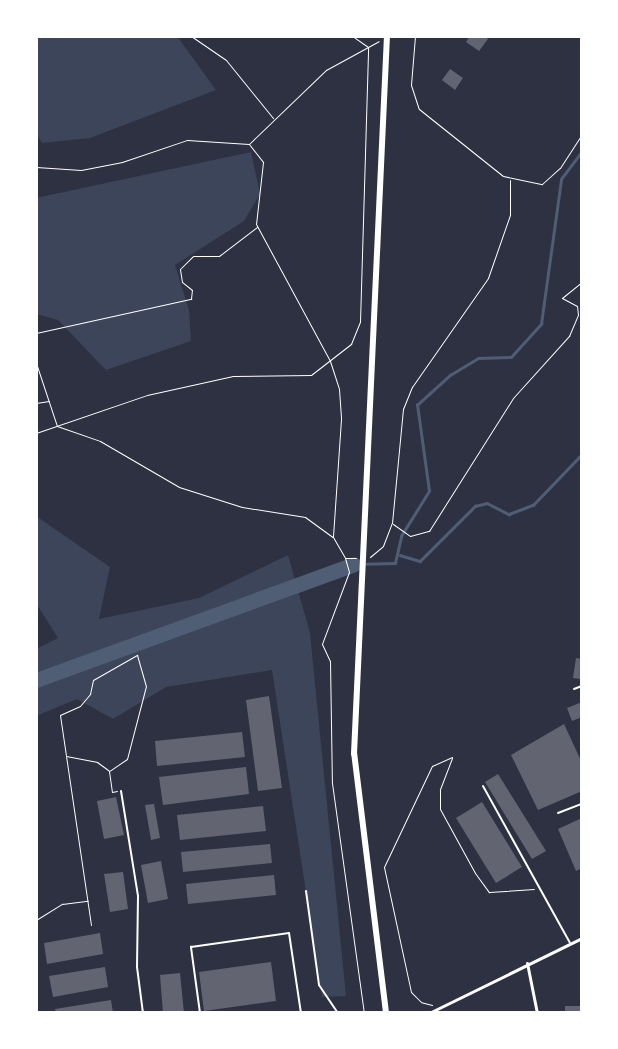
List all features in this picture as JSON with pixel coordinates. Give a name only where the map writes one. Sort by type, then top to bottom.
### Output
[{"type":"main road","points":[[386,1013],[354,754],[387,37]]},
{"type":"street","points":[[429,1013],[527,963],[582,938]]},
{"type":"street","points":[[527,963],[537,1013]]},
{"type":"lane","points":[[574,689],[582,686]]},
{"type":"lane","points":[[483,786],[570,943]]},
{"type":"lane","points":[[121,791],[138,896],[137,967],[143,1013]]},
{"type":"lane","points":[[558,813],[582,804]]},
{"type":"lane","points":[[306,891],[319,985],[338,1013]]},
{"type":"lane","points":[[200,1013],[191,947],[289,933],[300,1013]]},
{"type":"path","points":[[192,36],[226,60],[274,119]]},
{"type":"path","points":[[352,36],[368,48]]},
{"type":"path","points":[[415,36],[411,84],[419,109],[510,180],[542,184],[560,168],[582,134]]},
{"type":"path","points":[[249,144],[326,70],[387,37]]},
{"type":"path","points":[[36,433],[146,395],[233,376],[311,375],[351,344],[360,322],[368,48]]},
{"type":"path","points":[[36,167],[81,170],[122,162],[187,140],[249,144],[263,162],[256,200],[258,226],[330,361],[341,419],[333,537]]},
{"type":"path","points":[[345,558],[374,557],[392,524],[403,409],[412,387],[488,278],[510,215],[510,180]]},
{"type":"path","points":[[36,333],[191,299],[192,290],[182,282],[180,269],[193,256],[219,256],[258,226]]},
{"type":"path","points":[[392,524],[406,534],[428,531],[513,398],[569,336],[578,316],[577,306],[562,298],[582,282]]},
{"type":"path","points":[[36,363],[50,400],[57,426]]},
{"type":"path","points":[[36,403],[50,400]]},
{"type":"path","points":[[57,426],[100,441],[179,487],[242,507],[306,517],[333,537],[345,558],[349,572],[322,644],[330,661],[332,782],[364,1013]]},
{"type":"path","points":[[91,925],[60,714],[80,706],[90,694],[93,680],[136,655],[146,686],[137,732],[127,759],[109,771]]},
{"type":"path","points":[[66,756],[97,762],[109,771],[112,792],[121,791]]},
{"type":"path","points":[[440,1008],[420,1002],[411,992],[384,867],[432,766],[452,757],[440,790],[440,810],[488,892],[540,888]]},
{"type":"path","points":[[36,920],[62,904],[88,901]]},
{"type":"shaded area","points":[[36,36],[177,36],[216,90],[90,138],[42,143],[36,133]]},
{"type":"shaded area","points":[[251,152],[260,194],[244,221],[175,265],[189,310],[191,341],[106,370],[58,320],[36,314],[36,198]]},
{"type":"shaded area","points":[[36,516],[110,567],[99,619],[199,598],[288,555],[310,633],[346,996],[322,997],[272,670],[166,687],[113,719],[77,699],[36,716],[36,649],[58,638],[36,603]]},
{"type":"building","points":[[470,36],[484,36],[488,39],[479,51],[466,42]]},
{"type":"building","points":[[450,69],[463,78],[455,90],[442,80]]},
{"type":"building","points":[[576,658],[582,659],[581,679],[573,678]]},
{"type":"building","points":[[269,696],[282,788],[258,791],[246,700]]},
{"type":"building","points":[[582,702],[582,717],[572,721],[567,708]]},
{"type":"building","points":[[564,724],[582,763],[582,791],[538,810],[511,755]]},
{"type":"building","points":[[242,732],[245,757],[157,766],[155,741]]},
{"type":"building","points":[[246,767],[249,794],[163,805],[159,777]]},
{"type":"building","points":[[498,774],[546,851],[532,859],[485,782]]},
{"type":"building","points":[[116,797],[124,835],[104,839],[97,801]]},
{"type":"building","points":[[482,802],[522,867],[496,883],[456,818]]},
{"type":"building","points":[[154,804],[160,838],[151,840],[145,805]]},
{"type":"building","points":[[263,806],[266,831],[180,840],[177,815]]},
{"type":"building","points":[[582,818],[582,868],[576,871],[558,829]]},
{"type":"building","points":[[270,844],[272,863],[183,872],[181,852]]},
{"type":"building","points":[[161,861],[168,899],[148,903],[141,865]]},
{"type":"building","points":[[123,872],[128,909],[110,912],[104,874]]},
{"type":"building","points":[[274,875],[276,895],[188,904],[186,884]]},
{"type":"building","points":[[100,933],[103,954],[47,964],[44,943]]},
{"type":"building","points":[[271,962],[276,1001],[204,1011],[199,972]]},
{"type":"building","points":[[105,967],[108,987],[53,997],[49,976]]},
{"type":"building","points":[[180,973],[184,1013],[163,1013],[160,975]]},
{"type":"building","points":[[111,1000],[113,1013],[56,1013],[55,1009]]},
{"type":"building","points":[[565,1006],[582,1006],[582,1013],[565,1013]]},
{"type":"waterway","points":[[354,564],[395,563],[401,536],[429,491],[417,405],[450,375],[478,358],[511,357],[541,324],[561,179],[582,151]]},
{"type":"waterway","points":[[400,555],[420,561],[475,506],[487,503],[509,514],[533,505],[582,454]]},
{"type":"waterway","points":[[36,680],[354,564]]}]
